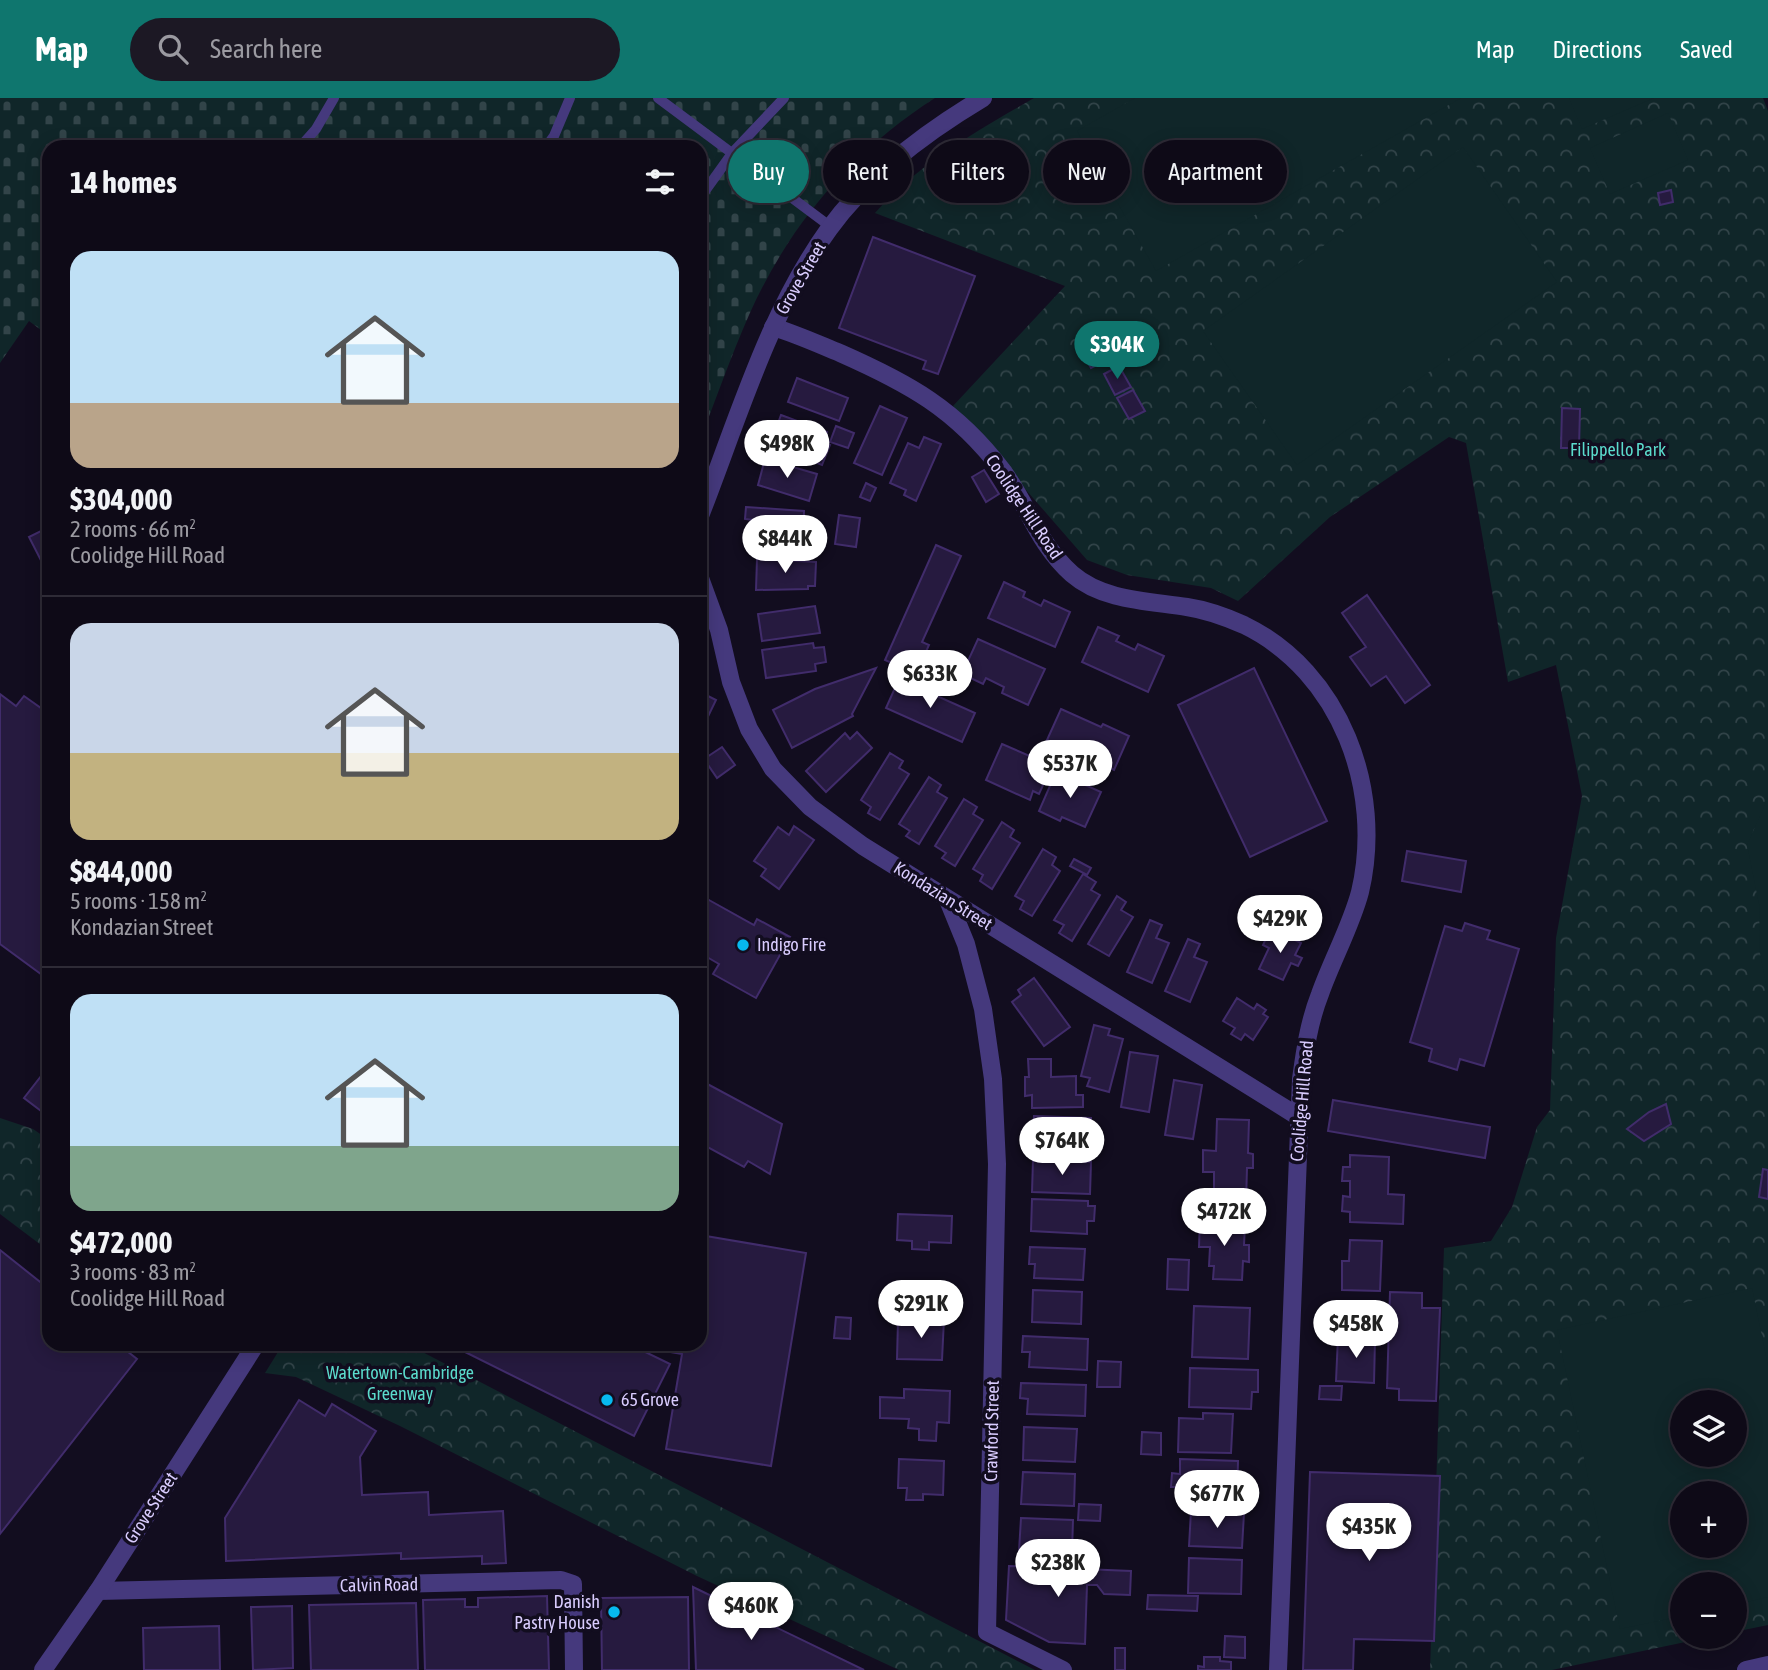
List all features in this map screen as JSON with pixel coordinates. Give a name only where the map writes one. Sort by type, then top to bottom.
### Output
[{"type":"street","name":"Grove Street","points":[[707,498],[774,327],[793,286],[831,227],[852,201],[898,157],[983,98]]},
{"type":"street","name":"Coolidge Hill Road","points":[[774,327],[797,334],[878,370],[937,404],[984,447],[1004,472],[1052,555],[1075,577],[1099,590],[1129,598],[1199,609],[1245,626],[1294,659],[1314,681],[1345,730],[1363,787],[1367,843],[1359,895],[1309,1025],[1301,1079],[1278,1670]]},
{"type":"street","name":"Kondazian Street","points":[[707,597],[749,729],[773,769],[810,807],[863,846],[948,900],[1299,1117]]},
{"type":"street","name":"Crawford Street","points":[[948,900],[966,944],[983,1009],[993,1079],[998,1164],[987,1632],[1063,1670]]},
{"type":"street","name":"Grove Street","points":[[43,1670],[98,1591],[252,1351]]},
{"type":"street","name":"Calvin Road","points":[[98,1591],[561,1580],[573,1584],[574,1670]]},
{"type":"street","points":[[1746,1670],[1768,1665]]},
{"type":"lane","points":[[306,140],[334,98]]},
{"type":"lane","points":[[551,140],[570,98]]},
{"type":"lane","points":[[658,98],[728,148]]},
{"type":"lane","points":[[745,140],[785,98]]},
{"type":"lane","points":[[707,188],[728,159]]},
{"type":"lane","points":[[800,203],[831,227]]},
{"type":"green space","points":[[0,98],[935,98],[879,140],[823,140],[823,197],[783,251],[765,282],[749,315],[707,422],[707,140],[42,140],[42,331],[29,321],[0,363]]},
{"type":"green space","name":"Filippello Park","points":[[1034,98],[1763,98],[1768,111],[1768,1625],[1747,1629],[1747,1572],[1670,1572],[1670,1645],[1552,1670],[1430,1670],[1444,1248],[1491,1241],[1512,1207],[1537,1127],[1550,1110],[1556,938],[1582,796],[1556,665],[1508,682],[1466,443],[1449,437],[1330,517],[1238,601],[1211,588],[1127,575],[1087,560],[953,406],[1065,286],[875,213],[884,203],[912,203],[912,177],[926,166],[926,203],[1029,203],[1029,140],[964,140]]},
{"type":"green space","points":[[1135,98],[1461,98],[1287,197],[1287,140],[1144,140],[1144,203],[1276,203],[1156,271],[1118,203],[1130,203],[1130,140],[1082,140],[1077,131]]},
{"type":"green space","points":[[1569,98],[1654,98],[1582,129]]},
{"type":"green space","points":[[1668,113],[1688,160],[1610,194],[1590,148]]},
{"type":"green space","points":[[1463,147],[1557,282],[1297,465],[1203,331]]},
{"type":"green space","points":[[1768,798],[1768,993],[1760,953],[1759,904],[1747,845]]},
{"type":"green space","points":[[0,1118],[33,1129],[42,1135],[42,1246],[0,1214]]},
{"type":"green space","points":[[1752,1288],[1768,1366],[1768,1597],[1747,1602],[1747,1572],[1670,1572],[1670,1619],[1620,1629],[1557,1330]]},
{"type":"green space","name":"Watertown-Cambridge Greenway","points":[[279,1351],[420,1351],[1035,1670],[899,1670],[697,1576],[400,1426],[296,1377],[265,1373]]},
{"type":"building","points":[[1671,190],[1673,202],[1660,205],[1658,193]]},
{"type":"building","points":[[873,237],[975,276],[938,374],[923,369],[926,361],[839,328]]},
{"type":"building","points":[[1098,343],[1107,360],[1091,368],[1082,352]]},
{"type":"building","points":[[1119,366],[1131,387],[1115,395],[1104,374]]},
{"type":"building","points":[[797,378],[848,398],[839,421],[788,402]]},
{"type":"building","points":[[1133,390],[1145,411],[1129,419],[1117,398]]},
{"type":"building","points":[[880,406],[907,418],[882,475],[854,463]]},
{"type":"building","points":[[1562,408],[1580,409],[1579,448],[1561,448]]},
{"type":"building","points":[[781,415],[827,432],[823,443],[830,445],[822,465],[770,445]]},
{"type":"building","points":[[836,426],[854,433],[848,448],[830,442]]},
{"type":"building","points":[[924,437],[941,444],[916,501],[904,495],[906,490],[890,483],[908,443],[919,448]]},
{"type":"building","points":[[765,459],[817,474],[809,501],[758,485]]},
{"type":"building","points":[[984,470],[999,494],[986,502],[972,477]]},
{"type":"building","points":[[866,483],[876,488],[870,501],[860,497]]},
{"type":"building","points":[[746,507],[804,511],[803,541],[752,538],[753,520],[745,519]]},
{"type":"building","points":[[839,515],[860,518],[856,547],[835,544]]},
{"type":"building","points":[[42,530],[42,562],[29,537]]},
{"type":"building","points":[[936,545],[961,556],[922,642],[929,645],[916,674],[885,660]]},
{"type":"building","points":[[757,559],[816,562],[815,586],[808,586],[808,589],[756,590]]},
{"type":"building","points":[[1004,582],[1025,592],[1023,597],[1041,606],[1044,600],[1070,612],[1055,647],[988,618]]},
{"type":"building","points":[[1367,595],[1430,685],[1405,703],[1386,676],[1371,686],[1350,657],[1366,647],[1342,613]]},
{"type":"building","points":[[815,606],[820,633],[762,641],[758,614]]},
{"type":"building","points":[[1098,627],[1119,636],[1116,641],[1135,650],[1138,644],[1164,656],[1148,692],[1082,662]]},
{"type":"building","points":[[978,639],[1045,669],[1028,705],[1002,693],[1004,687],[986,678],[983,684],[962,674]]},
{"type":"building","points":[[813,643],[814,648],[824,647],[826,662],[815,664],[816,671],[766,678],[762,650]]},
{"type":"building","points":[[876,668],[853,716],[792,748],[773,710],[815,689]]},
{"type":"building","points":[[1254,668],[1327,821],[1250,857],[1178,705]]},
{"type":"building","points":[[899,679],[975,713],[962,742],[886,708]]},
{"type":"building","points":[[0,694],[16,706],[24,696],[42,707],[42,975],[0,944]]},
{"type":"building","points":[[707,696],[716,700],[707,719]]},
{"type":"building","points":[[1061,709],[1129,736],[1114,770],[1047,740]]},
{"type":"building","points":[[857,732],[872,748],[826,792],[806,771],[845,733],[850,739]]},
{"type":"building","points":[[1002,744],[1046,763],[1038,781],[1044,783],[1039,794],[1033,791],[1030,800],[986,780]]},
{"type":"building","points":[[722,747],[735,765],[717,778],[707,763],[707,757]]},
{"type":"building","points":[[890,753],[903,761],[899,768],[909,774],[880,820],[868,813],[871,807],[861,800]]},
{"type":"building","points":[[1056,772],[1101,792],[1085,827],[1062,817],[1060,821],[1039,811]]},
{"type":"building","points":[[929,777],[941,785],[937,792],[947,798],[919,844],[906,836],[910,831],[899,824]]},
{"type":"building","points":[[964,799],[977,807],[973,814],[983,820],[955,866],[942,858],[946,853],[935,846]]},
{"type":"building","points":[[1002,822],[1014,830],[1010,837],[1020,843],[992,889],[980,881],[983,875],[973,869]]},
{"type":"building","points":[[794,826],[814,840],[779,889],[761,876],[766,869],[754,861],[778,827],[789,835]]},
{"type":"building","points":[[1043,849],[1056,857],[1052,865],[1060,871],[1032,916],[1020,909],[1024,901],[1015,896]]},
{"type":"building","points":[[1407,851],[1466,861],[1461,892],[1402,881]]},
{"type":"building","points":[[1074,859],[1091,868],[1087,875],[1070,866]]},
{"type":"building","points":[[1083,874],[1096,882],[1091,890],[1100,895],[1072,941],[1059,933],[1064,925],[1054,920]]},
{"type":"building","points":[[1117,896],[1126,902],[1121,910],[1133,917],[1109,956],[1088,944]]},
{"type":"building","name":"Indigo Fire","points":[[707,899],[754,925],[757,919],[790,937],[756,998],[713,974],[719,964],[707,957]]},
{"type":"building","points":[[1150,920],[1162,925],[1156,938],[1169,943],[1152,983],[1127,972]]},
{"type":"building","points":[[1465,923],[1490,931],[1487,939],[1519,949],[1484,1066],[1460,1059],[1457,1070],[1429,1061],[1432,1049],[1410,1042],[1445,926],[1462,931]]},
{"type":"building","points":[[1277,931],[1301,943],[1295,955],[1302,958],[1298,966],[1291,963],[1283,980],[1259,969],[1269,948],[1263,945],[1269,932],[1275,935]]},
{"type":"building","points":[[1188,939],[1200,944],[1194,957],[1207,962],[1190,1002],[1165,991]]},
{"type":"building","points":[[1034,978],[1070,1027],[1044,1046],[1012,1002],[1021,995],[1018,990]]},
{"type":"building","points":[[1237,998],[1254,1009],[1257,1004],[1266,1010],[1263,1014],[1268,1017],[1253,1040],[1245,1034],[1241,1040],[1231,1034],[1235,1028],[1223,1021]]},
{"type":"building","points":[[1094,1025],[1110,1029],[1108,1035],[1123,1039],[1109,1092],[1087,1086],[1090,1078],[1081,1076]]},
{"type":"building","points":[[1130,1052],[1158,1056],[1149,1112],[1121,1107]]},
{"type":"building","points":[[1028,1059],[1051,1059],[1051,1077],[1076,1076],[1076,1095],[1083,1095],[1083,1107],[1032,1108],[1032,1095],[1025,1096],[1025,1077],[1029,1077]]},
{"type":"building","points":[[42,1075],[42,1112],[24,1098]]},
{"type":"building","points":[[1174,1080],[1202,1085],[1193,1139],[1165,1135]]},
{"type":"building","points":[[707,1084],[782,1124],[770,1174],[748,1161],[744,1167],[707,1147]]},
{"type":"building","points":[[1333,1100],[1490,1127],[1485,1158],[1328,1131]]},
{"type":"building","points":[[1666,1104],[1671,1124],[1644,1141],[1627,1129],[1649,1112]]},
{"type":"building","points":[[1034,1116],[1091,1118],[1090,1149],[1032,1147]]},
{"type":"building","points":[[1217,1119],[1249,1120],[1248,1153],[1253,1154],[1253,1168],[1247,1168],[1246,1202],[1214,1201],[1214,1172],[1203,1172],[1203,1150],[1216,1151]]},
{"type":"building","points":[[1350,1155],[1389,1157],[1388,1194],[1404,1195],[1403,1224],[1350,1222],[1350,1212],[1342,1211],[1343,1196],[1350,1197],[1350,1181],[1342,1181],[1343,1167],[1350,1167]]},
{"type":"building","points":[[1033,1160],[1091,1162],[1090,1194],[1032,1192]]},
{"type":"building","points":[[1763,1169],[1768,1170],[1768,1199],[1759,1197]]},
{"type":"building","points":[[1032,1199],[1088,1201],[1088,1206],[1095,1206],[1094,1221],[1087,1221],[1087,1234],[1031,1231]]},
{"type":"building","points":[[898,1214],[952,1216],[951,1243],[929,1242],[929,1250],[912,1249],[912,1241],[897,1240]]},
{"type":"building","points":[[1200,1216],[1219,1217],[1218,1224],[1245,1225],[1244,1245],[1249,1245],[1249,1262],[1243,1261],[1242,1280],[1213,1279],[1214,1266],[1209,1266],[1210,1247],[1199,1247]]},
{"type":"building","points":[[707,1236],[806,1253],[771,1466],[666,1449],[682,1354],[664,1351],[707,1351]]},
{"type":"building","points":[[1350,1240],[1382,1241],[1380,1291],[1342,1290],[1342,1261],[1349,1261]]},
{"type":"building","points":[[1030,1247],[1085,1249],[1083,1280],[1034,1278],[1035,1264],[1029,1264]]},
{"type":"building","points":[[0,1250],[42,1283],[42,1351],[127,1351],[137,1359],[0,1534]]},
{"type":"building","points":[[1168,1259],[1189,1260],[1188,1290],[1167,1289]]},
{"type":"building","points":[[1033,1290],[1082,1292],[1081,1324],[1032,1322]]},
{"type":"building","points":[[1390,1292],[1422,1293],[1422,1308],[1440,1308],[1436,1401],[1399,1400],[1399,1389],[1387,1388]]},
{"type":"building","points":[[1194,1306],[1250,1308],[1248,1359],[1192,1357]]},
{"type":"building","points":[[836,1317],[851,1318],[850,1339],[834,1338]]},
{"type":"building","points":[[925,1318],[944,1319],[942,1360],[897,1359],[898,1321],[925,1322]]},
{"type":"building","points":[[1023,1336],[1088,1339],[1087,1370],[1029,1367],[1030,1352],[1022,1352]]},
{"type":"building","points":[[1338,1337],[1375,1339],[1374,1383],[1336,1381]]},
{"type":"building","name":"65 Grove","points":[[463,1351],[643,1351],[670,1364],[634,1436]]},
{"type":"building","points":[[1098,1361],[1121,1362],[1120,1387],[1097,1387]]},
{"type":"building","points":[[1190,1368],[1258,1370],[1258,1392],[1252,1392],[1251,1409],[1189,1407]]},
{"type":"building","points":[[1021,1383],[1086,1385],[1085,1416],[1027,1414],[1028,1399],[1020,1398]]},
{"type":"building","points":[[1320,1386],[1342,1386],[1341,1400],[1319,1399]]},
{"type":"building","points":[[904,1389],[950,1391],[949,1423],[937,1422],[936,1441],[919,1440],[919,1429],[908,1428],[909,1419],[880,1418],[880,1397],[904,1398]]},
{"type":"building","points":[[299,1400],[325,1416],[332,1404],[376,1431],[360,1457],[362,1495],[428,1492],[429,1515],[503,1511],[506,1563],[482,1564],[482,1556],[401,1559],[401,1553],[226,1561],[225,1518]]},
{"type":"building","points":[[1203,1413],[1233,1414],[1231,1453],[1178,1452],[1179,1418],[1203,1419]]},
{"type":"building","points":[[1024,1427],[1077,1429],[1075,1462],[1023,1460]]},
{"type":"building","points":[[1142,1432],[1161,1433],[1161,1455],[1141,1454]]},
{"type":"building","points":[[899,1459],[944,1461],[943,1495],[923,1494],[923,1500],[906,1500],[907,1488],[898,1488]]},
{"type":"building","points":[[1180,1459],[1238,1461],[1237,1501],[1179,1499],[1180,1487],[1171,1487],[1172,1473],[1180,1474]]},
{"type":"building","points":[[1023,1472],[1075,1474],[1074,1506],[1021,1504]]},
{"type":"building","points":[[1310,1472],[1440,1476],[1434,1641],[1354,1639],[1353,1670],[1303,1670]]},
{"type":"building","points":[[1079,1504],[1101,1505],[1100,1521],[1078,1520]]},
{"type":"building","points":[[1191,1511],[1244,1513],[1242,1548],[1189,1546]]},
{"type":"building","points":[[1021,1518],[1073,1520],[1072,1552],[1019,1551]]},
{"type":"building","points":[[1189,1558],[1242,1560],[1241,1594],[1188,1593]]},
{"type":"building","points":[[1009,1566],[1131,1571],[1130,1595],[1104,1594],[1097,1585],[1087,1585],[1085,1644],[1049,1642],[1006,1620]]},
{"type":"building","points":[[693,1587],[864,1670],[696,1670]]},
{"type":"building","points":[[1148,1595],[1198,1596],[1197,1611],[1147,1609]]},
{"type":"building","points":[[547,1596],[549,1670],[425,1670],[423,1600],[465,1599],[465,1607],[478,1607],[478,1598]]},
{"type":"building","points":[[688,1597],[689,1670],[602,1670],[601,1598]]},
{"type":"building","points":[[416,1603],[418,1670],[311,1670],[309,1605]]},
{"type":"building","points":[[292,1606],[293,1668],[253,1670],[251,1607]]},
{"type":"building","points":[[219,1626],[220,1670],[144,1670],[143,1628]]},
{"type":"building","points":[[1225,1636],[1245,1637],[1245,1658],[1224,1657]]},
{"type":"building","points":[[1115,1648],[1125,1648],[1125,1670],[1115,1670]]},
{"type":"building","points":[[1204,1657],[1220,1657],[1220,1661],[1231,1662],[1231,1670],[1198,1670],[1198,1666],[1204,1667]]},
{"type":"place","name":"Indigo Fire","points":[[743,945]]},
{"type":"place","name":"65 Grove","points":[[607,1400]]},
{"type":"place","name":"Danish Pastry House","points":[[614,1612]]}]
